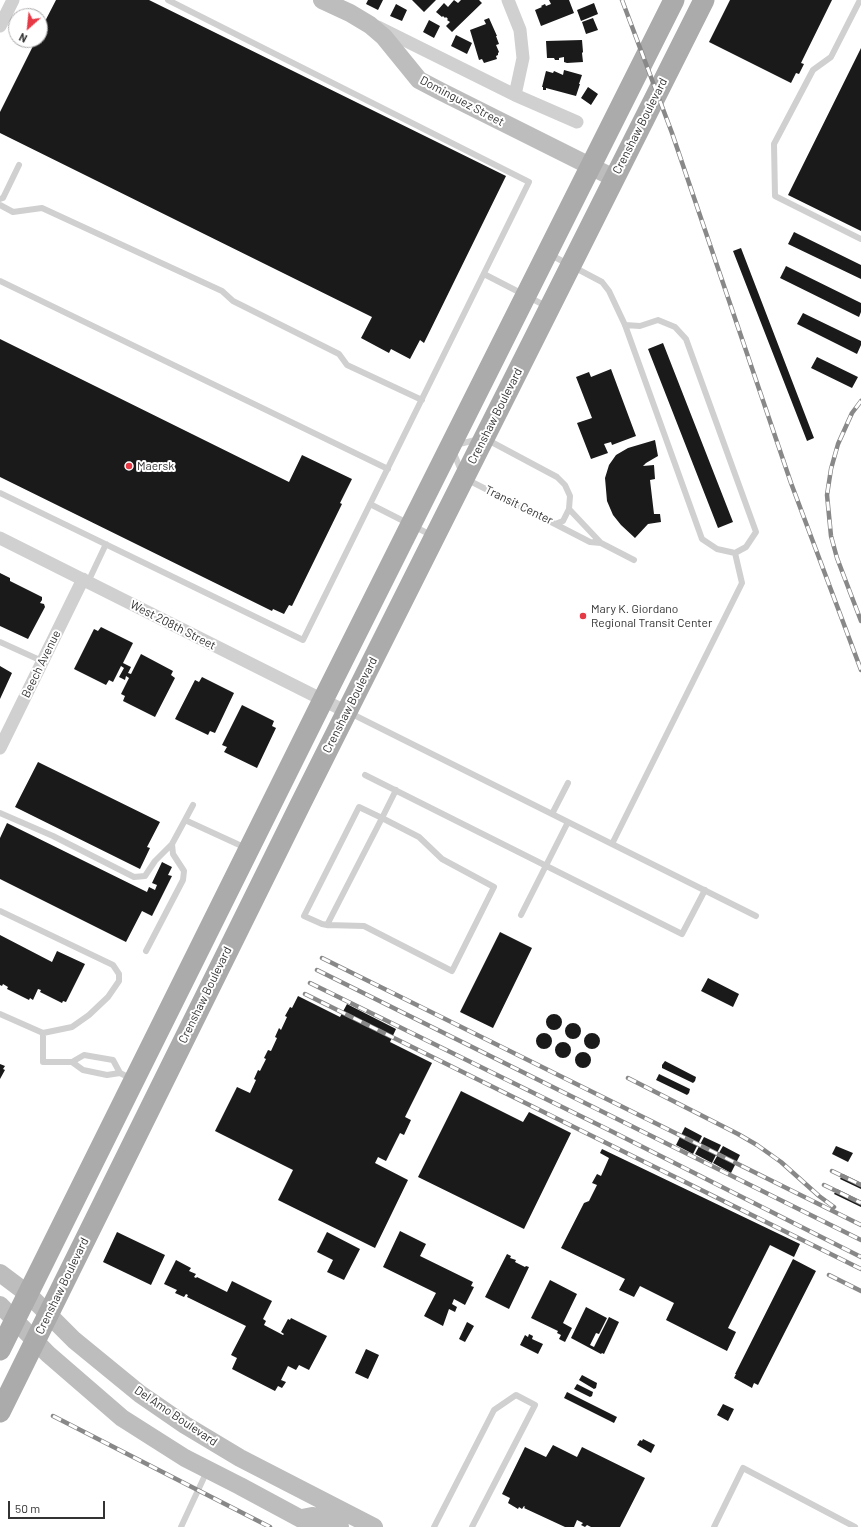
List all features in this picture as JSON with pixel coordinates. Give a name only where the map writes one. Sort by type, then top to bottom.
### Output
[{"type":"main road","name":"Dominguez Street","points":[[322,0],[350,13],[370,25],[384,37],[419,80],[614,178]]},
{"type":"main road","name":"Crenshaw Boulevard","points":[[0,1350],[28,1294],[128,1077],[249,850],[674,0]]},
{"type":"main road","name":"Crenshaw Boulevard","points":[[0,1412],[346,712],[704,0]]},
{"type":"main road","name":"Del Amo Boulevard","points":[[0,1273],[28,1294],[74,1340],[140,1394],[262,1470],[374,1527]]},
{"type":"main road","points":[[0,1305],[86,1388],[122,1418],[185,1458],[316,1527]]},
{"type":"main road","points":[[300,1519],[312,1516],[319,1517],[340,1527]]},
{"type":"street","points":[[0,26],[14,0]]},
{"type":"street","points":[[508,0],[520,30],[524,58],[515,95]]},
{"type":"street","name":"Dominguez Street","points":[[350,13],[515,95],[577,122]]},
{"type":"street","name":"West 208th Street","points":[[0,538],[346,712]]},
{"type":"street","name":"Beech Avenue","points":[[0,748],[42,661],[86,581]]},
{"type":"lane","points":[[0,493],[303,640],[529,182],[168,0]]},
{"type":"lane","points":[[860,0],[831,58],[813,70],[774,144],[775,196],[861,238]]},
{"type":"lane","points":[[0,200],[4,198],[19,165]]},
{"type":"lane","points":[[0,205],[14,212],[42,208],[222,291],[233,301],[339,354],[347,365],[422,400]]},
{"type":"lane","points":[[548,254],[602,282],[609,291],[625,325],[702,538],[717,549],[735,553],[746,547],[756,532],[686,339],[675,327],[658,320],[640,326],[625,325]]},
{"type":"lane","points":[[484,274],[549,308]]},
{"type":"lane","points":[[0,281],[388,469]]},
{"type":"lane","points":[[464,478],[451,446],[484,438]]},
{"type":"lane","name":"Transit Center","points":[[464,478],[554,524],[563,521],[569,509],[570,496],[565,485],[558,477],[484,438]]},
{"type":"lane","points":[[370,504],[435,536]]},
{"type":"lane","points":[[569,509],[601,544]]},
{"type":"lane","points":[[554,524],[590,542],[601,544],[634,560]]},
{"type":"lane","points":[[86,581],[106,544]]},
{"type":"lane","points":[[612,844],[742,583],[735,553]]},
{"type":"lane","points":[[0,642],[42,661]]},
{"type":"lane","points":[[346,712],[756,916]]},
{"type":"lane","points":[[365,775],[682,934],[705,890]]},
{"type":"lane","points":[[552,814],[568,783]]},
{"type":"lane","points":[[327,925],[396,790]]},
{"type":"lane","points":[[0,813],[53,836],[134,876],[145,876],[155,861],[172,844],[193,805]]},
{"type":"lane","points":[[359,806],[382,818],[419,837],[442,859],[494,886],[452,971],[364,926],[327,925],[304,916],[359,806]]},
{"type":"lane","points":[[185,820],[249,850]]},
{"type":"lane","points":[[521,915],[568,822]]},
{"type":"lane","points":[[146,951],[183,880],[184,871],[173,854],[172,844]]},
{"type":"lane","points":[[0,911],[113,965],[119,974],[119,981],[108,997],[89,1015],[72,1027],[43,1033],[0,1014]]},
{"type":"lane","points":[[43,1033],[43,1062],[72,1062],[84,1055],[113,1060],[128,1077]]},
{"type":"lane","points":[[72,1062],[83,1070],[107,1075],[128,1077]]},
{"type":"lane","points":[[434,1527],[494,1410],[516,1395],[535,1405],[472,1527]]},
{"type":"lane","points":[[714,1527],[743,1468],[855,1527]]},
{"type":"lane","points":[[180,1527],[207,1469]]},
{"type":"building","points":[[56,0],[149,0],[506,176],[424,343],[420,340],[410,359],[391,349],[389,353],[361,338],[372,317],[0,133],[0,112],[32,48],[48,48],[48,16]]},
{"type":"building","points":[[368,0],[383,0],[378,10],[366,4]]},
{"type":"building","points":[[412,0],[436,0],[424,12]]},
{"type":"building","points":[[454,0],[458,3],[461,0],[479,0],[482,3],[452,32],[446,26],[450,22],[447,20],[448,19],[443,16],[442,17],[436,12],[444,3],[448,7]]},
{"type":"building","points":[[549,0],[569,0],[574,13],[541,26],[535,10],[545,4],[546,6],[551,4]]},
{"type":"building","points":[[730,0],[832,0],[801,63],[804,64],[799,74],[796,73],[791,83],[709,42]]},
{"type":"building","points":[[594,3],[598,14],[581,21],[577,10]]},
{"type":"building","points":[[396,4],[407,10],[402,21],[390,16]]},
{"type":"building","points":[[489,18],[497,36],[499,44],[496,45],[499,52],[496,56],[497,59],[484,63],[482,59],[479,60],[470,30],[486,24],[484,20]]},
{"type":"building","points":[[593,18],[598,30],[586,34],[582,22]]},
{"type":"building","points":[[429,20],[440,26],[434,38],[423,32]]},
{"type":"building","points":[[456,35],[472,43],[467,54],[451,46]]},
{"type":"building","points":[[582,40],[583,62],[567,63],[564,62],[564,57],[559,58],[559,60],[547,58],[546,41]]},
{"type":"building","points":[[861,48],[861,231],[788,195]]},
{"type":"building","points":[[564,70],[582,75],[576,96],[546,88],[546,90],[543,90],[542,87],[546,71],[553,73],[554,71],[563,75]]},
{"type":"building","points":[[588,87],[598,94],[591,105],[581,98]]},
{"type":"building","points":[[794,232],[861,265],[861,279],[788,244]]},
{"type":"building","points":[[741,248],[814,438],[807,441],[733,251]]},
{"type":"building","points":[[786,266],[861,303],[861,312],[859,317],[780,278]]},
{"type":"building","points":[[803,313],[861,341],[857,354],[797,324]]},
{"type":"building","name":"Maersk","points":[[0,339],[289,482],[302,455],[352,479],[340,503],[342,504],[292,606],[289,605],[284,614],[273,609],[272,611],[0,477]]},
{"type":"building","points":[[663,343],[733,522],[718,528],[648,349]]},
{"type":"building","points":[[817,357],[858,377],[852,388],[811,368]]},
{"type":"building","points":[[611,369],[636,436],[612,445],[611,442],[604,444],[608,453],[591,459],[577,423],[592,418],[576,377],[589,372],[591,377]]},
{"type":"building","points":[[655,440],[658,456],[643,466],[654,465],[655,479],[650,480],[654,514],[660,514],[661,522],[648,524],[635,538],[613,515],[607,501],[605,478],[609,465],[616,455],[628,448]]},
{"type":"building","points":[[0,573],[10,578],[10,581],[42,597],[40,603],[44,604],[45,607],[28,639],[0,626]]},
{"type":"building","points":[[101,627],[133,643],[123,663],[131,667],[128,673],[131,674],[141,654],[173,671],[171,675],[175,678],[155,717],[123,701],[125,696],[121,694],[129,678],[126,676],[125,680],[119,677],[124,668],[121,666],[113,682],[109,680],[106,685],[74,669],[94,629],[98,631]]},
{"type":"building","points":[[0,666],[12,673],[0,699]]},
{"type":"building","points":[[202,677],[234,693],[215,733],[210,731],[208,735],[175,719],[195,680],[199,682]]},
{"type":"building","points":[[242,705],[274,721],[272,726],[276,728],[257,768],[224,752],[227,747],[222,745]]},
{"type":"building","points":[[38,762],[160,822],[147,847],[150,848],[140,869],[15,807]]},
{"type":"building","points":[[7,823],[147,892],[149,887],[155,890],[157,885],[152,883],[162,862],[172,867],[168,875],[172,876],[152,916],[142,911],[126,942],[0,879],[0,838]]},
{"type":"building","points":[[500,932],[532,948],[493,1028],[460,1012]]},
{"type":"building","points":[[0,935],[52,962],[57,951],[85,964],[66,1002],[63,1001],[62,1003],[40,992],[41,990],[38,989],[33,1000],[30,998],[29,1000],[7,989],[8,987],[3,984],[2,986],[0,985]]},
{"type":"building","points":[[708,978],[739,994],[733,1007],[701,991]]},
{"type":"building","points":[[298,996],[340,1017],[347,1004],[396,1029],[390,1042],[432,1063],[405,1117],[411,1120],[404,1135],[400,1133],[386,1161],[378,1157],[375,1163],[408,1180],[375,1248],[278,1200],[293,1170],[215,1131],[237,1087],[250,1093],[256,1080],[254,1079],[258,1070],[260,1071],[266,1059],[264,1058],[268,1050],[271,1051],[277,1038],[275,1037],[279,1028],[281,1030],[287,1017],[285,1016],[290,1007],[292,1008]]},
{"type":"building","points":[[554,1014],[561,1019],[562,1022],[557,1029],[554,1030],[547,1025],[546,1022],[551,1015]]},
{"type":"building","points":[[573,1023],[579,1025],[581,1031],[579,1037],[573,1039],[567,1037],[565,1031],[567,1025]]},
{"type":"building","points":[[544,1033],[550,1035],[552,1041],[550,1047],[544,1049],[538,1047],[536,1041],[538,1035]]},
{"type":"building","points":[[592,1033],[598,1035],[600,1041],[598,1047],[592,1049],[586,1047],[584,1041],[586,1035]]},
{"type":"building","points":[[563,1042],[569,1044],[571,1050],[569,1056],[563,1058],[557,1056],[555,1050],[557,1044]]},
{"type":"building","points":[[583,1052],[589,1054],[591,1060],[589,1066],[583,1068],[577,1066],[575,1060],[577,1054]]},
{"type":"building","points":[[665,1061],[696,1077],[695,1081],[693,1083],[662,1068]]},
{"type":"building","points":[[0,1064],[5,1066],[3,1069],[5,1070],[0,1079]]},
{"type":"building","points":[[659,1074],[690,1089],[689,1093],[687,1095],[656,1080]]},
{"type":"building","points":[[461,1091],[523,1122],[529,1112],[571,1133],[524,1229],[418,1177]]},
{"type":"building","points":[[685,1127],[702,1136],[693,1154],[676,1145]]},
{"type":"building","points":[[704,1137],[721,1145],[712,1163],[695,1154]]},
{"type":"building","points":[[723,1146],[740,1155],[731,1173],[713,1163]]},
{"type":"building","points":[[836,1146],[853,1153],[848,1162],[832,1154]]},
{"type":"building","points":[[602,1149],[800,1244],[794,1257],[770,1245],[728,1328],[736,1332],[727,1351],[666,1320],[674,1303],[640,1286],[634,1297],[619,1290],[625,1279],[561,1248],[584,1203],[589,1201],[597,1185],[592,1183],[597,1174],[601,1176],[609,1158],[600,1153]]},
{"type":"building","points":[[843,1174],[861,1183],[861,1189],[840,1179]]},
{"type":"building","points":[[837,1189],[861,1201],[861,1207],[834,1194]]},
{"type":"building","points":[[400,1231],[426,1244],[420,1256],[473,1282],[471,1286],[474,1287],[465,1305],[454,1299],[452,1304],[457,1307],[455,1312],[449,1309],[443,1326],[424,1316],[436,1293],[383,1267]]},
{"type":"building","points":[[117,1232],[165,1255],[151,1285],[103,1262]]},
{"type":"building","points":[[327,1232],[360,1249],[344,1280],[327,1272],[333,1260],[317,1252]]},
{"type":"building","points":[[507,1254],[511,1256],[510,1258],[516,1260],[515,1262],[525,1267],[529,1267],[509,1309],[485,1297]]},
{"type":"building","points":[[793,1259],[816,1271],[758,1385],[754,1383],[752,1388],[734,1378],[735,1374]]},
{"type":"building","points":[[176,1260],[191,1268],[189,1271],[196,1274],[194,1277],[197,1277],[227,1292],[232,1281],[272,1301],[263,1319],[266,1321],[264,1325],[283,1335],[284,1334],[281,1332],[288,1319],[290,1320],[291,1318],[327,1336],[309,1370],[299,1365],[296,1370],[288,1366],[281,1380],[286,1382],[282,1388],[278,1386],[275,1391],[232,1369],[237,1358],[231,1355],[246,1326],[187,1297],[188,1295],[186,1294],[184,1297],[175,1293],[177,1290],[164,1284]]},
{"type":"building","points":[[550,1280],[577,1294],[563,1323],[572,1328],[565,1342],[559,1339],[561,1335],[557,1333],[558,1331],[531,1318]]},
{"type":"building","points":[[586,1307],[607,1318],[599,1334],[596,1333],[590,1345],[594,1347],[609,1317],[619,1322],[604,1354],[601,1354],[571,1338]]},
{"type":"building","points":[[467,1322],[474,1326],[465,1342],[459,1339]]},
{"type":"building","points":[[529,1334],[533,1336],[532,1339],[543,1344],[538,1354],[520,1345],[525,1335],[528,1337]]},
{"type":"building","points":[[366,1349],[379,1355],[368,1379],[355,1373]]},
{"type":"building","points":[[582,1375],[597,1383],[596,1388],[594,1389],[579,1380]]},
{"type":"building","points":[[577,1384],[593,1392],[592,1396],[590,1397],[574,1389]]},
{"type":"building","points":[[567,1392],[617,1417],[614,1423],[564,1398]]},
{"type":"building","points":[[723,1404],[734,1409],[728,1421],[717,1415]]},
{"type":"building","points":[[643,1439],[655,1445],[651,1453],[637,1445],[640,1440],[642,1441]]},
{"type":"building","points":[[553,1445],[577,1457],[582,1447],[645,1478],[620,1527],[591,1527],[587,1525],[585,1527],[581,1525],[583,1523],[577,1520],[574,1527],[565,1527],[524,1508],[524,1506],[522,1509],[519,1507],[518,1509],[508,1503],[510,1498],[502,1494],[525,1447],[546,1457]]},
{"type":"railway","points":[[622,0],[672,133],[791,483],[861,670]]},
{"type":"railway","points":[[861,401],[852,413],[838,444],[831,469],[827,495],[831,536],[837,558],[861,621]]},
{"type":"railway","points":[[322,958],[861,1225]]},
{"type":"railway","points":[[317,970],[861,1240]]},
{"type":"railway","points":[[310,983],[611,1131],[861,1257]]},
{"type":"railway","points":[[305,994],[861,1269]]},
{"type":"railway","points":[[628,1078],[757,1145],[781,1162],[819,1196],[834,1207]]},
{"type":"railway","points":[[832,1171],[861,1185]]},
{"type":"railway","points":[[824,1185],[861,1203]]},
{"type":"railway","points":[[829,1275],[861,1291]]},
{"type":"railway","points":[[53,1416],[270,1527]]},
{"type":"place","name":"Maersk","points":[[129,466]]},
{"type":"place","name":"Mary K. Giordano Regional Transit Center","points":[[583,616]]}]
